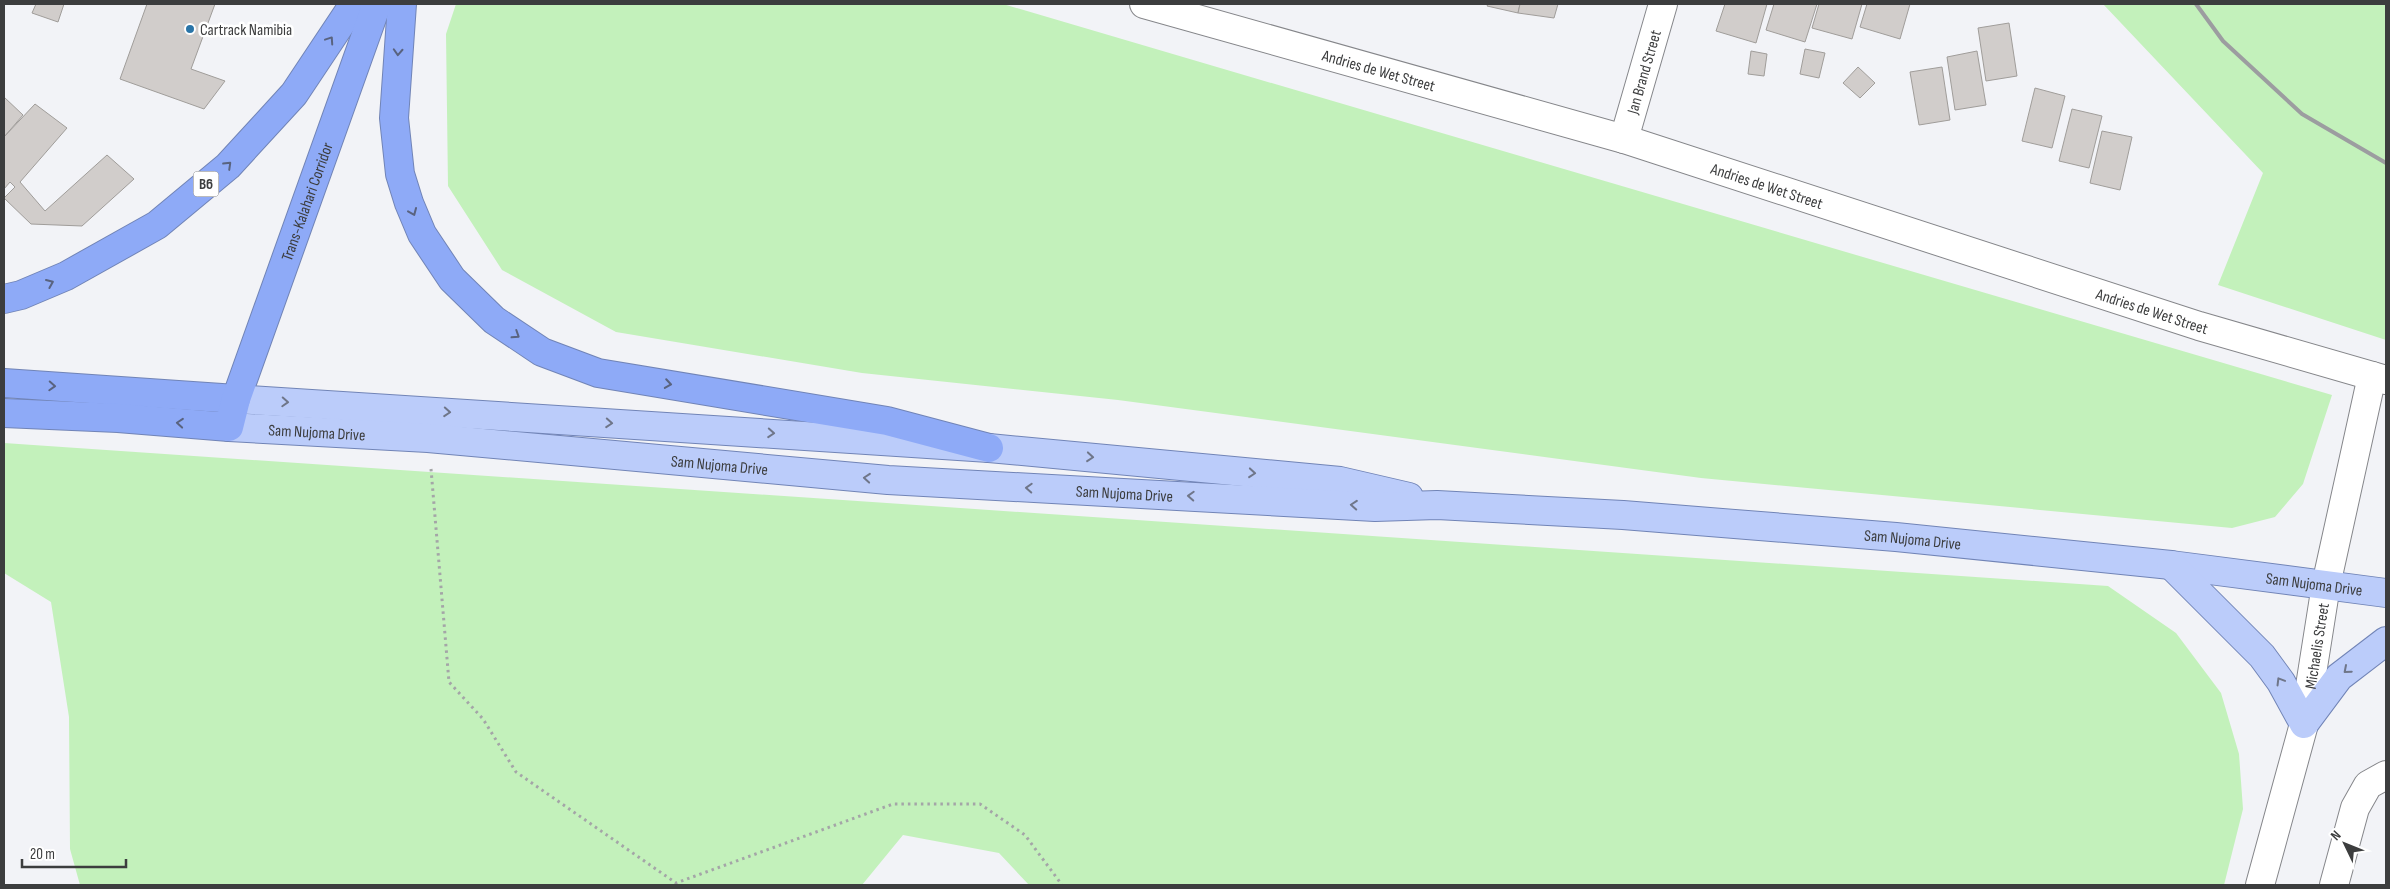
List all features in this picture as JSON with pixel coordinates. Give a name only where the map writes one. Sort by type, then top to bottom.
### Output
[{"type":"highway","name":"B6","points":[[4,299],[20,295],[66,276],[157,225],[228,166],[294,94],[354,4]]},
{"type":"highway","name":"Trans-Kalahari Corridor","points":[[229,427],[236,399],[377,4]]},
{"type":"highway","points":[[402,4],[394,118],[402,181],[422,234],[452,279],[494,320],[542,352],[598,372],[887,421],[989,448]]},
{"type":"highway","points":[[4,383],[236,399]]},
{"type":"highway","name":"Sam Nujoma Drive","points":[[4,413],[118,418],[229,427]]},
{"type":"main road","name":"Sam Nujoma Drive","points":[[236,399],[989,448],[1340,481],[1437,505]]},
{"type":"main road","name":"Sam Nujoma Drive","points":[[229,427],[428,438],[888,480],[1375,507],[1437,505],[1623,515],[1896,537],[2171,565],[2386,593]]},
{"type":"main road","points":[[2171,565],[2262,656],[2281,682],[2304,724],[2339,677],[2386,641]]},
{"type":"street","name":"Andries de Wet Street","points":[[1144,4],[1624,139],[2199,326],[2379,378]]},
{"type":"street","name":"Jan Brand Street","points":[[1624,139],[1662,4]]},
{"type":"street","name":"Michaelis Street","points":[[2260,885],[2304,724],[2326,585],[2379,378]]},
{"type":"street","points":[[2334,885],[2355,808],[2368,785],[2386,774]]},
{"type":"path","points":[[428,438],[449,682],[483,719],[516,772],[676,883],[893,804],[980,804],[1025,835],[1062,885]]},
{"type":"green space","points":[[456,4],[1003,4],[2332,395],[2303,484],[2275,517],[2232,528],[1701,478],[1118,400],[862,373],[616,332],[502,270],[448,186],[446,34]]},
{"type":"green space","points":[[2103,4],[2386,4],[2386,340],[2218,285],[2263,173]]},
{"type":"green space","points":[[4,443],[2108,586],[2176,633],[2221,693],[2239,754],[2243,809],[2224,885],[1029,885],[999,853],[903,835],[862,885],[80,885],[70,849],[69,717],[51,602],[4,573]]},
{"type":"building","points":[[36,4],[64,4],[58,22],[32,13]]},
{"type":"building","points":[[147,4],[215,4],[191,69],[225,81],[204,109],[120,79]]},
{"type":"building","points":[[1488,4],[1520,4],[1518,13],[1487,6]]},
{"type":"building","points":[[1520,4],[1558,4],[1554,18],[1518,13]]},
{"type":"building","points":[[1725,4],[1767,4],[1756,43],[1716,31]]},
{"type":"building","points":[[1774,4],[1817,4],[1805,42],[1766,30]]},
{"type":"building","points":[[1819,4],[1862,4],[1852,39],[1812,28]]},
{"type":"building","points":[[1867,4],[1910,4],[1900,39],[1860,27]]},
{"type":"building","points":[[2009,23],[2017,76],[1986,81],[1978,28]]},
{"type":"building","points":[[1805,49],[1825,53],[1819,78],[1800,74]]},
{"type":"building","points":[[1751,51],[1767,54],[1764,76],[1748,74]]},
{"type":"building","points":[[1977,51],[1986,105],[1955,110],[1947,57]]},
{"type":"building","points":[[1858,67],[1875,83],[1860,98],[1843,83]]},
{"type":"building","points":[[1942,67],[1950,120],[1919,125],[1910,72]]},
{"type":"building","points":[[2035,88],[2065,96],[2052,148],[2022,141]]},
{"type":"building","points":[[4,97],[23,115],[4,137]]},
{"type":"building","points":[[35,104],[67,128],[20,182],[45,211],[107,155],[134,179],[82,226],[31,224],[4,198],[15,187],[10,182],[4,189],[4,137]]},
{"type":"building","points":[[2072,109],[2102,116],[2089,168],[2059,161]]},
{"type":"building","points":[[2102,131],[2132,137],[2120,190],[2090,183]]},
{"type":"railway","points":[[2196,4],[2223,41],[2302,114],[2386,163]]},
{"type":"place","name":"Cartrack Namibia","points":[[190,29]]}]
